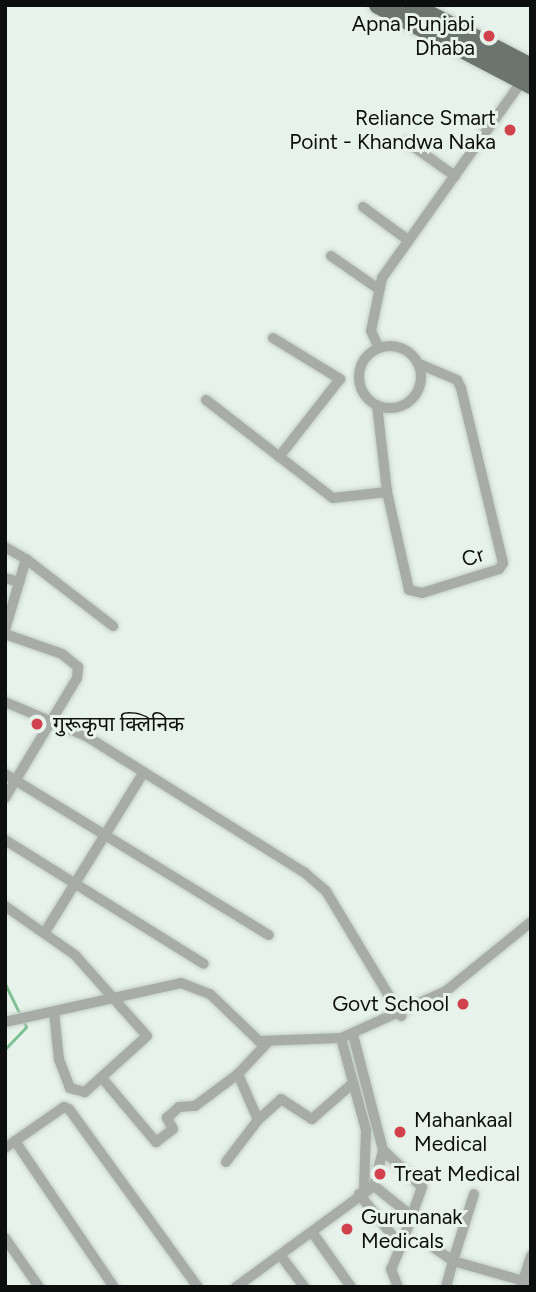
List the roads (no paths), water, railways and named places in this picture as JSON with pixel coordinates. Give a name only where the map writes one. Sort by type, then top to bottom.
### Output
[{"type":"main road","points":[[378,5],[529,75]]},
{"type":"main road","points":[[411,5],[529,75]]},
{"type":"street","points":[[379,348],[371,331],[377,288],[408,240],[529,75]]},
{"type":"street","points":[[407,142],[455,176]]},
{"type":"street","points":[[363,207],[408,240]]},
{"type":"street","points":[[331,256],[377,288]]},
{"type":"street","points":[[273,338],[340,379],[359,376]]},
{"type":"street","points":[[379,348],[401,348],[417,362],[420,383],[410,400],[390,408],[377,405],[362,391],[359,376],[367,356],[379,348]]},
{"type":"street","name":"Cr","points":[[377,405],[387,492],[410,590],[422,593],[502,566],[461,388],[457,380],[417,362]]},
{"type":"street","points":[[279,457],[340,379]]},
{"type":"street","points":[[206,400],[333,498],[387,492]]},
{"type":"street","points":[[5,547],[26,559],[113,626]]},
{"type":"street","points":[[5,798],[50,723],[78,667],[62,654],[5,632],[26,559]]},
{"type":"street","points":[[5,578],[19,582]]},
{"type":"street","points":[[5,702],[86,736],[326,891],[401,1016]]},
{"type":"street","points":[[45,932],[144,772]]},
{"type":"street","points":[[5,774],[107,833],[269,935]]},
{"type":"street","points":[[5,840],[204,964]]},
{"type":"street","points":[[5,906],[45,932],[115,996],[147,1036],[85,1091],[70,1088],[59,1060],[54,1012]]},
{"type":"street","points":[[102,1078],[156,1142],[173,1129],[167,1118],[179,1107],[195,1106],[238,1074],[268,1042],[309,1035],[341,1038],[401,1016],[446,991],[531,922]]},
{"type":"street","points":[[16,1020],[158,985],[193,985],[268,1042]]},
{"type":"street","points":[[354,1035],[383,1150],[422,1187],[413,1217],[391,1269],[398,1287]]},
{"type":"street","points":[[341,1038],[368,1149],[366,1190],[401,1246]]},
{"type":"street","points":[[238,1074],[258,1120]]},
{"type":"street","points":[[226,1162],[258,1120],[281,1098],[312,1119],[352,1084]]},
{"type":"street","points":[[5,1148],[69,1109],[198,1287]]},
{"type":"street","points":[[15,1141],[114,1287]]},
{"type":"street","points":[[236,1287],[366,1190],[383,1150]]},
{"type":"street","points":[[366,1190],[413,1217]]},
{"type":"street","points":[[446,1287],[474,1194]]},
{"type":"street","points":[[312,1232],[351,1287]]},
{"type":"street","points":[[5,1238],[39,1287]]},
{"type":"street","points":[[433,1247],[453,1261],[525,1283],[531,1256]]},
{"type":"street","points":[[281,1256],[304,1287]]},
{"type":"waterway","points":[[5,983],[20,1014]]},
{"type":"waterway","points":[[5,1049],[26,1027],[23,1020]]},
{"type":"place","name":"Apna Punjabi Dhaba","points":[[489,36]]},
{"type":"place","name":"Reliance Smart Point - Khandwa Naka","points":[[510,130]]},
{"type":"place","name":"गुरूकृपा क्लिनिक","points":[[37,724]]},
{"type":"place","name":"Govt School","points":[[463,1004]]},
{"type":"place","name":"Mahankaal Medical","points":[[400,1132]]},
{"type":"place","name":"Treat Medical","points":[[380,1174]]},
{"type":"place","name":"Gurunanak Medicals","points":[[347,1229]]}]
